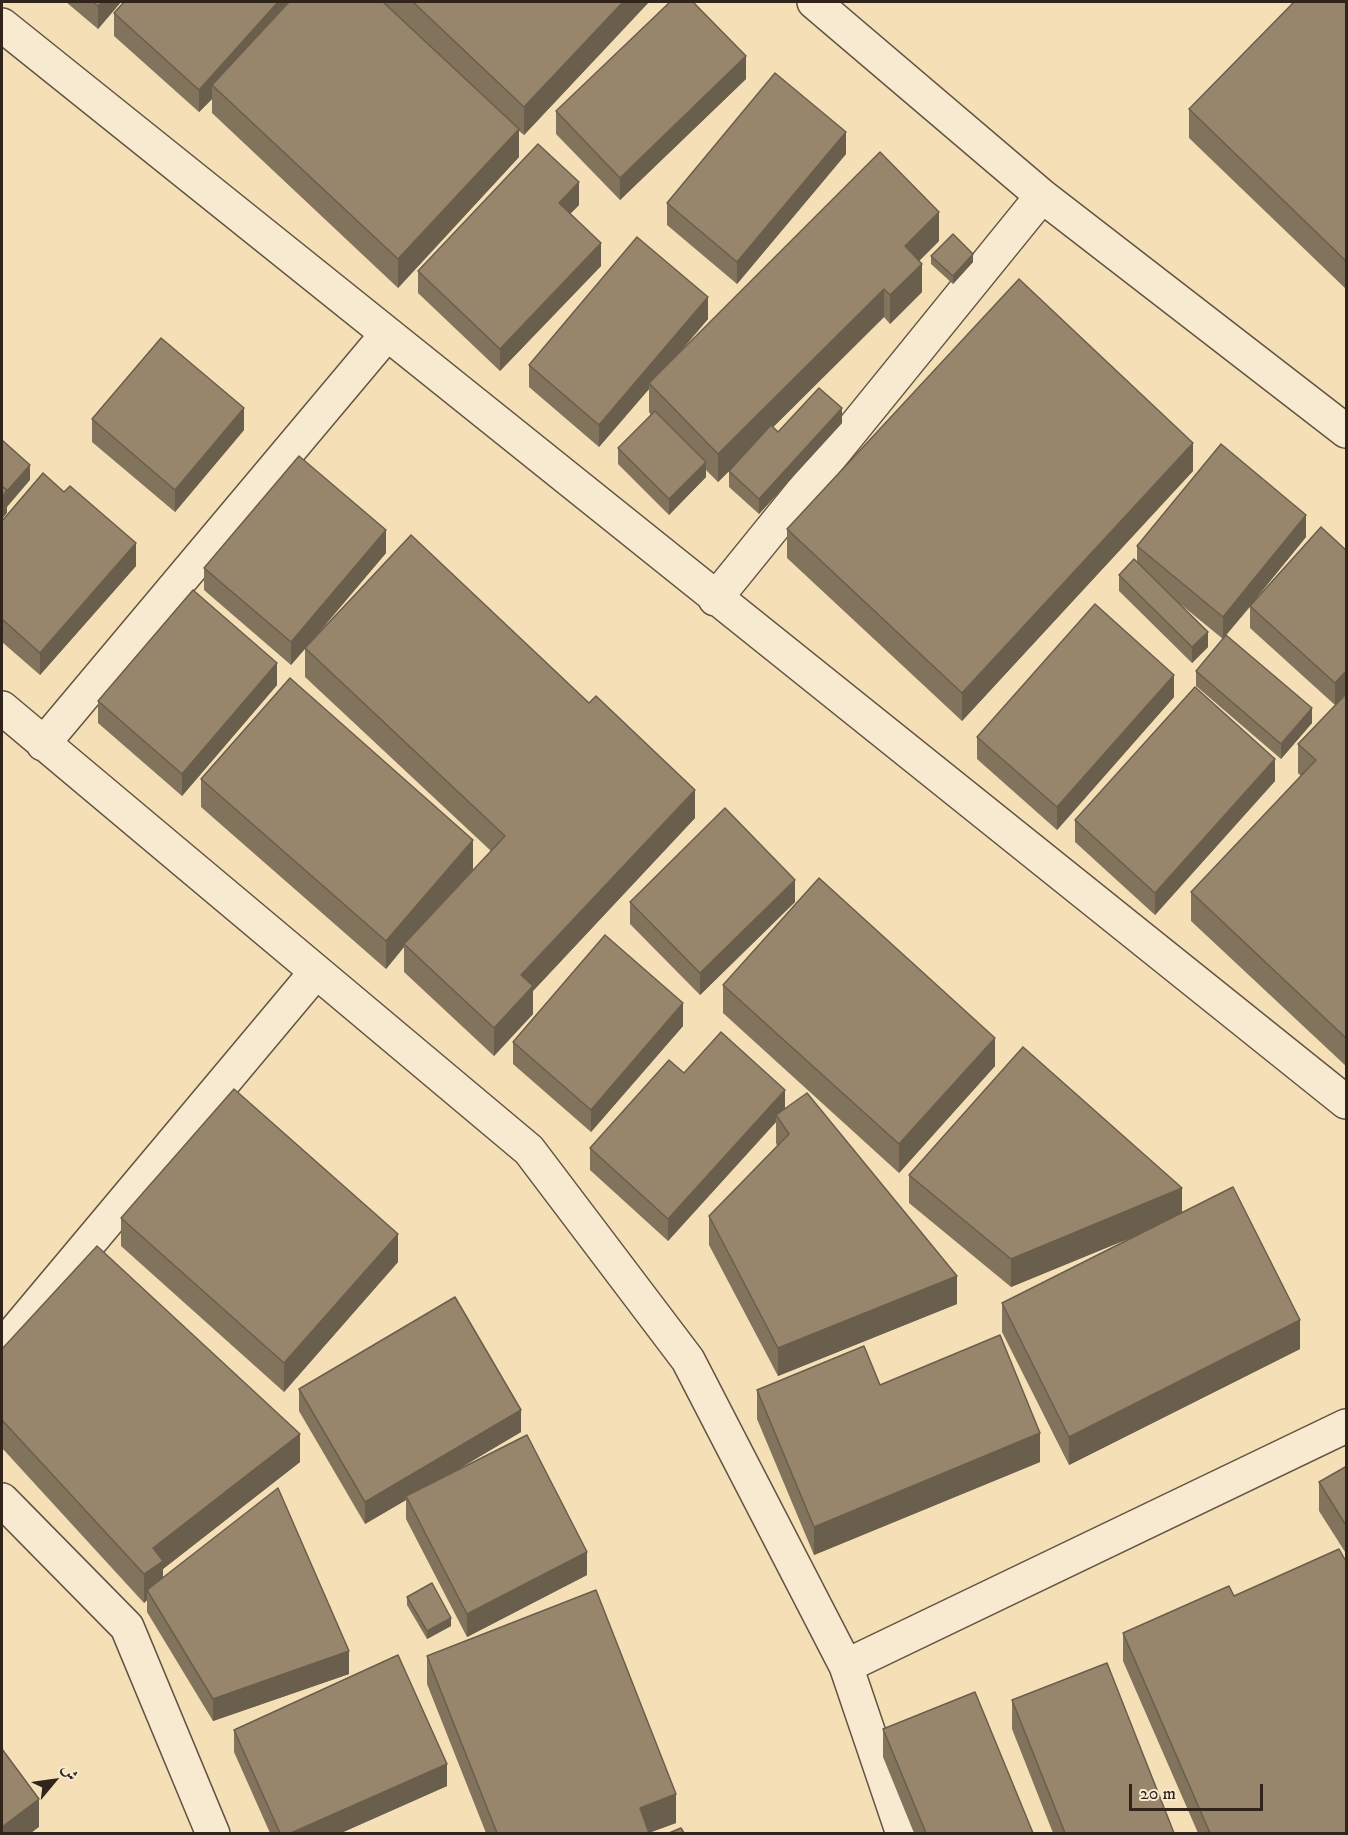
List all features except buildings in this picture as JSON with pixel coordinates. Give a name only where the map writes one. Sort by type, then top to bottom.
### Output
[{"type":"street","points":[[814,2],[1042,196],[1347,431]]},
{"type":"street","points":[[2,25],[715,599],[1347,1102]]},
{"type":"street","points":[[715,599],[1042,196]]},
{"type":"street","points":[[43,744],[387,334]]},
{"type":"street","points":[[2,708],[529,1150],[688,1360],[846,1666],[903,1833]]},
{"type":"street","points":[[2,1347],[316,972]]},
{"type":"street","points":[[846,1666],[1347,1426]]},
{"type":"street","points":[[2,1500],[127,1627],[213,1833]]}]
